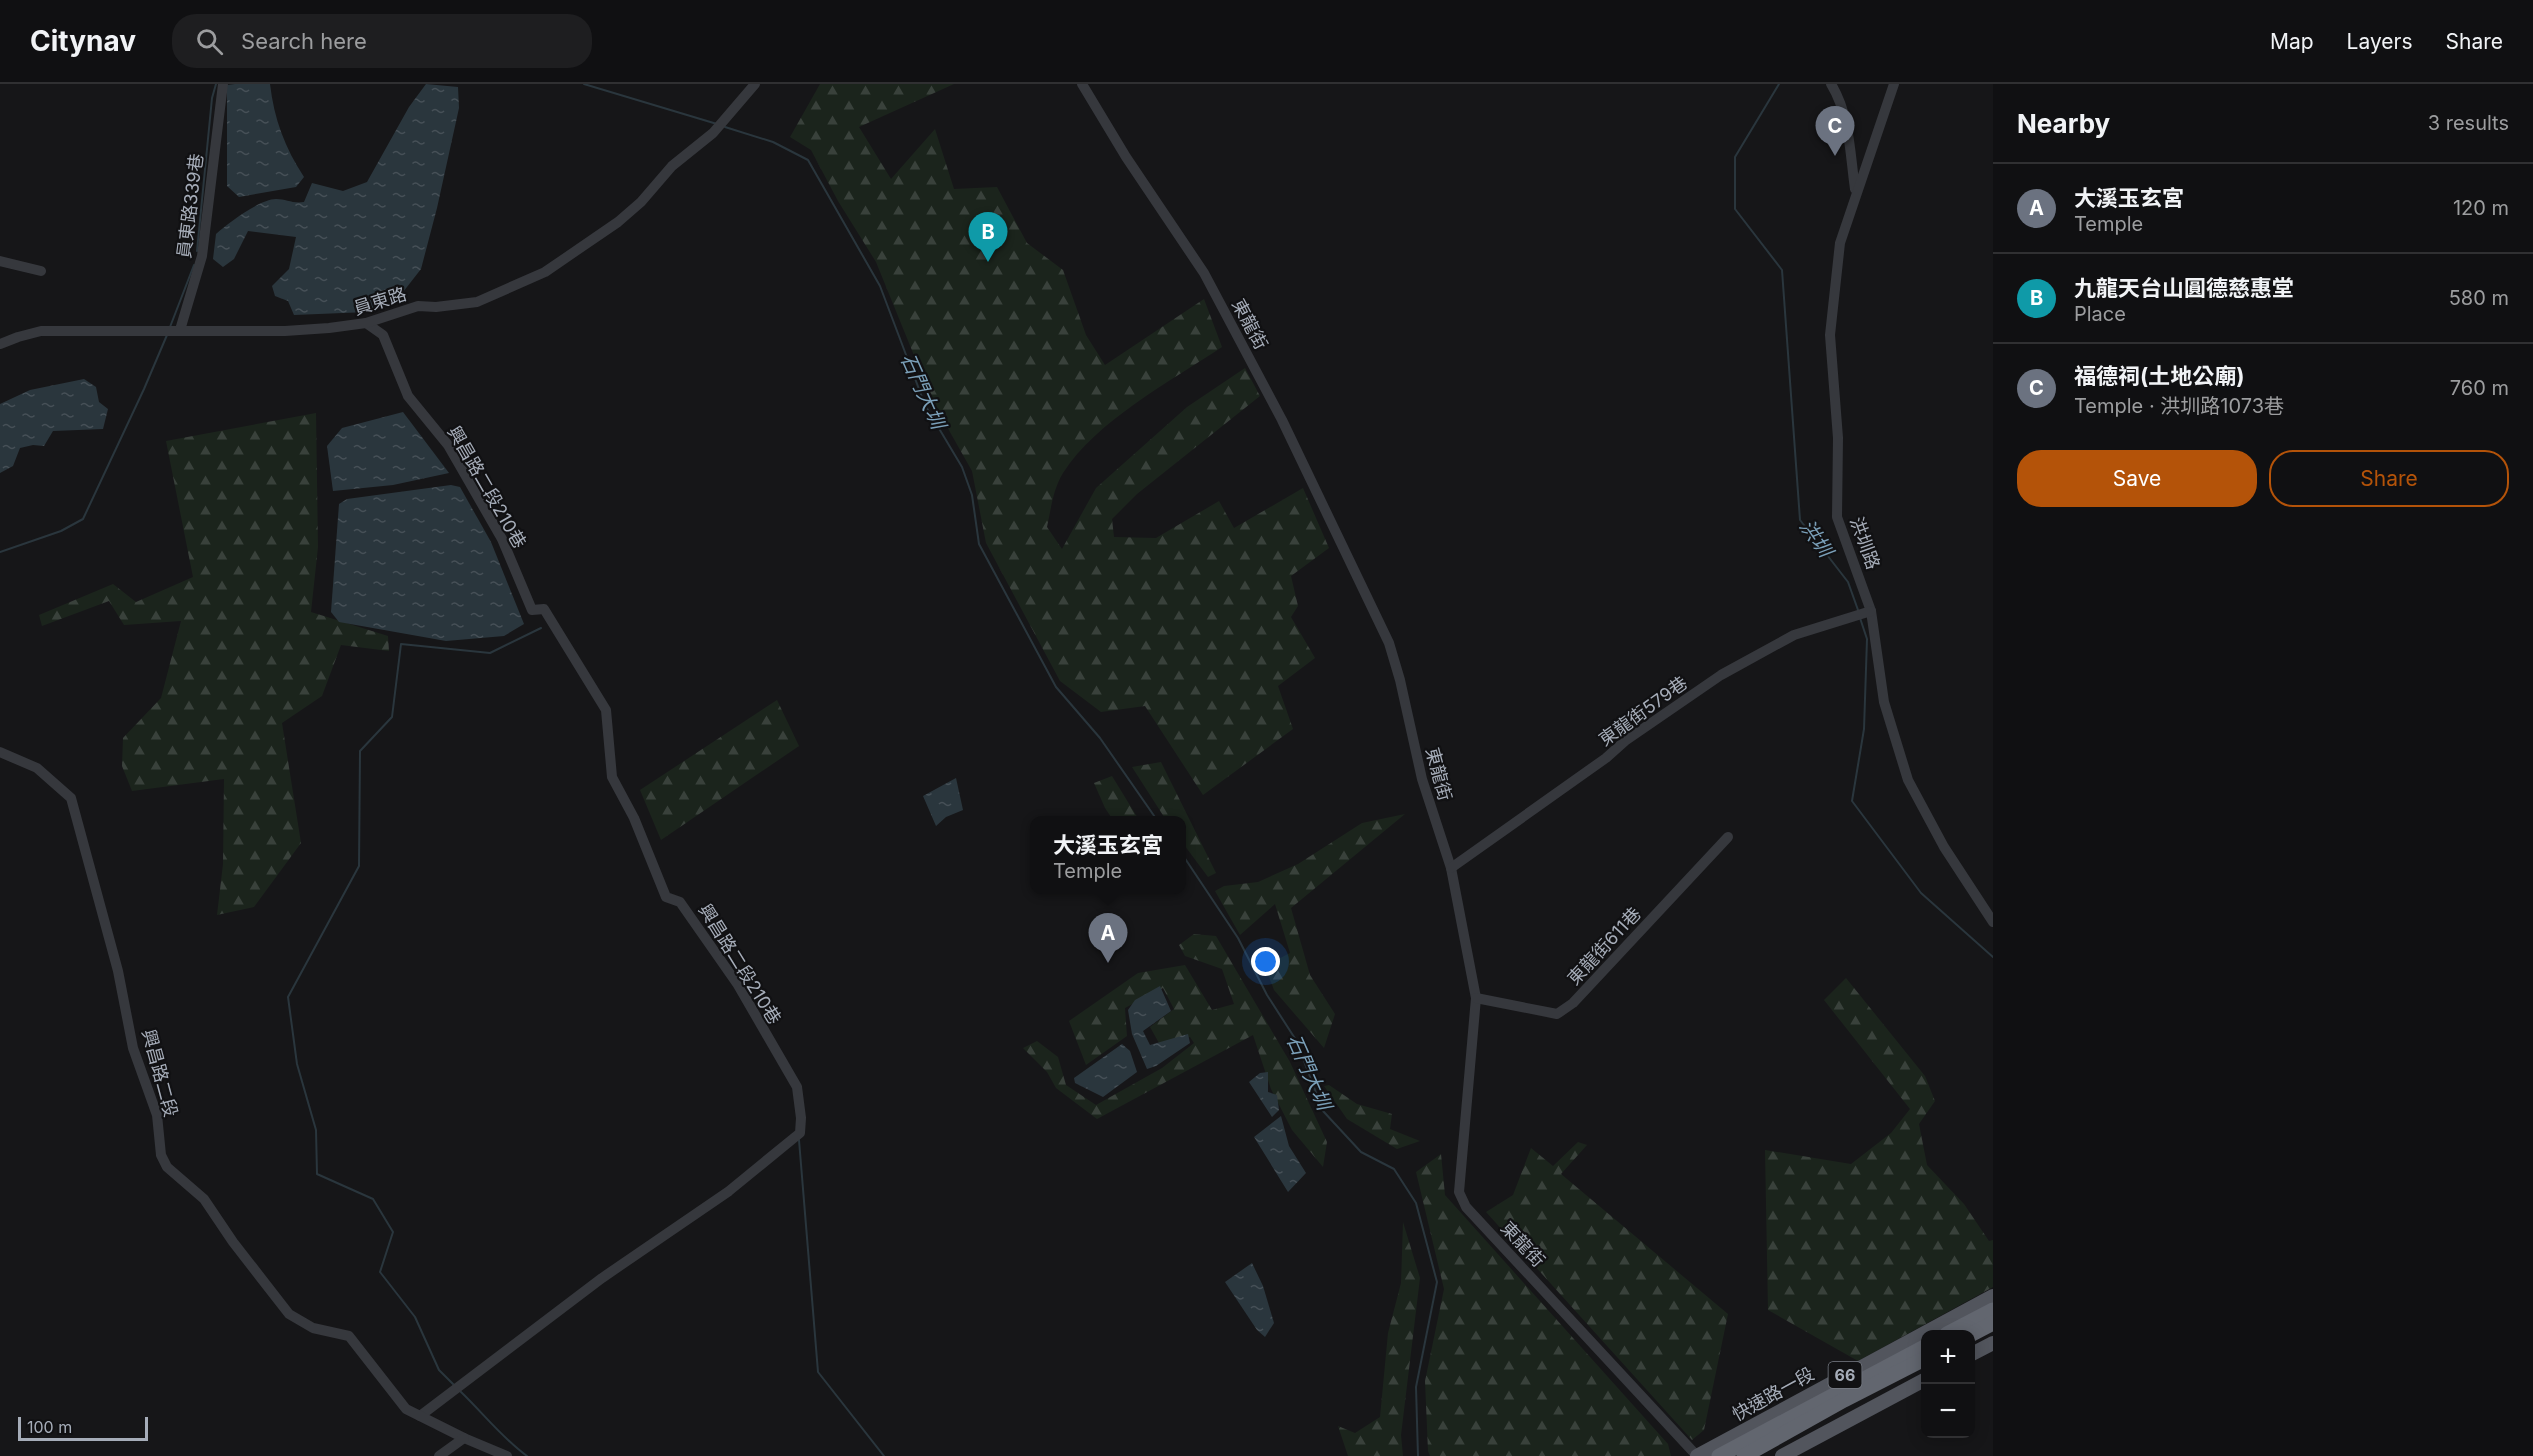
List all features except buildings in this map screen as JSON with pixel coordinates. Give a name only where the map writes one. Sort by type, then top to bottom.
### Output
[{"type":"highway","points":[[1956,1330],[1993,1310]]},
{"type":"highway","points":[[1975,1333],[1993,1323]]},
{"type":"highway","name":"66","points":[[1719,1456],[1921,1349]]},
{"type":"highway","name":"66","points":[[1744,1456],[1844,1400],[1921,1361]]},
{"type":"main road","name":"快速路一段","points":[[1697,1456],[1993,1296]]},
{"type":"main road","points":[[1975,1353],[1993,1343]]},
{"type":"main road","name":"66","points":[[1782,1456],[1921,1382]]},
{"type":"street","name":"員東路339巷","points":[[180,330],[202,256],[223,84]]},
{"type":"street","name":"員東路","points":[[0,344],[41,331],[285,331],[348,327],[418,306],[436,307],[477,302],[545,272],[618,222],[641,202],[672,166],[722,124],[755,84]]},
{"type":"street","name":"東龍街","points":[[1082,84],[1125,158],[1204,273],[1282,420],[1389,643],[1400,680],[1422,779],[1451,868],[1476,998],[1459,1192],[1466,1207],[1697,1456]]},
{"type":"street","points":[[1831,84],[1839,98],[1846,122],[1856,192]]},
{"type":"street","name":"洪圳路","points":[[1894,84],[1840,243],[1830,335],[1838,438],[1837,517],[1871,611],[1884,702],[1908,780],[1944,847],[1993,922]]},
{"type":"street","points":[[0,261],[41,271]]},
{"type":"street","name":"興昌路二段210巷","points":[[366,323],[382,335],[408,396],[448,445],[497,530],[532,610],[544,609],[606,710],[612,777],[634,818],[666,897],[680,902],[738,986],[797,1087],[801,1118],[797,1135],[729,1191],[602,1278],[420,1416]]},
{"type":"street","name":"東龍街579巷","points":[[1451,868],[1720,675],[1794,635],[1871,611]]},
{"type":"street","name":"興昌路二段","points":[[0,752],[37,768],[71,798],[118,971],[133,1048],[156,1115],[161,1155],[167,1167],[204,1199],[233,1242],[289,1314],[313,1328],[349,1336],[406,1409],[464,1438],[507,1456]]},
{"type":"street","name":"東龍街611巷","points":[[1476,998],[1557,1014],[1574,1003],[1728,837]]},
{"type":"street","points":[[439,1456],[464,1438]]},
{"type":"green space","points":[[820,84],[954,84],[859,127],[891,179],[935,129],[954,189],[997,187],[1027,243],[1063,270],[1086,335],[1105,365],[1204,299],[1222,347],[1114,419],[1077,454],[1063,473],[1057,486],[1047,527],[1062,549],[1096,488],[1187,407],[1245,368],[1260,396],[1137,494],[1112,519],[1114,537],[1156,538],[1219,501],[1234,528],[1303,488],[1329,548],[1291,576],[1298,606],[1291,617],[1315,658],[1278,686],[1293,729],[1203,795],[1145,706],[1101,712],[1060,681],[986,543],[972,471],[933,402],[876,262],[838,201],[811,150],[790,137]]},
{"type":"green space","points":[[316,413],[318,547],[311,612],[388,636],[389,651],[341,645],[322,696],[282,723],[301,843],[254,907],[217,915],[223,864],[224,779],[132,791],[122,766],[123,738],[161,698],[181,621],[124,625],[109,601],[42,626],[39,615],[113,584],[136,602],[193,577],[166,441]]},
{"type":"green space","points":[[777,700],[799,746],[661,840],[640,790]]},
{"type":"green space","points":[[1161,762],[1216,873],[1208,877],[1186,847],[1186,816],[1163,816],[1132,767]]},
{"type":"green space","points":[[1112,776],[1137,816],[1110,816],[1094,783]]},
{"type":"green space","points":[[1405,814],[1291,908],[1310,975],[1335,1014],[1324,1048],[1274,990],[1265,966],[1290,953],[1275,904],[1240,935],[1215,891],[1224,886],[1258,882],[1298,864],[1362,823]]},
{"type":"green space","points":[[1194,934],[1216,936],[1290,1062],[1327,1142],[1323,1167],[1292,1130],[1271,1089],[1253,1035],[1097,1119],[1056,1088],[1047,1072],[1023,1048],[1037,1041],[1058,1057],[1066,1085],[1096,1105],[1162,1068],[1194,1043],[1190,1037],[1159,1043],[1150,1027],[1174,1009],[1163,988],[1125,1008],[1127,1036],[1086,1065],[1069,1021],[1138,973],[1185,965],[1212,1010],[1234,1004],[1222,969],[1185,956],[1179,945]]},
{"type":"green space","points":[[1846,978],[1925,1076],[1935,1101],[1919,1124],[1927,1165],[1964,1204],[1989,1241],[1993,1240],[1993,1287],[1858,1361],[1768,1310],[1765,1150],[1851,1164],[1891,1133],[1910,1109],[1824,1000]]},
{"type":"green space","points":[[1329,1085],[1357,1104],[1392,1114],[1390,1129],[1420,1141],[1397,1149],[1347,1119],[1324,1086]]},
{"type":"green space","points":[[1578,1142],[1587,1145],[1561,1174],[1728,1314],[1704,1430],[1692,1440],[1486,1212],[1513,1195],[1531,1148],[1553,1166]]},
{"type":"green space","points":[[1441,1154],[1445,1195],[1668,1444],[1671,1456],[1430,1456],[1425,1381],[1444,1289],[1416,1172]]},
{"type":"green space","points":[[1403,1222],[1420,1278],[1401,1435],[1403,1456],[1348,1456],[1338,1426],[1355,1433],[1380,1417],[1388,1333],[1401,1283]]},
{"type":"water","points":[[270,84],[281,133],[304,177],[296,187],[239,197],[227,186],[227,85]]},
{"type":"water","points":[[426,84],[458,87],[459,108],[421,269],[396,301],[367,312],[294,315],[288,301],[275,296],[272,286],[289,269],[296,237],[248,231],[234,259],[223,267],[213,259],[216,234],[253,207],[276,199],[304,202],[312,183],[343,191],[367,182],[409,107]]},
{"type":"water","points":[[84,379],[96,387],[99,402],[108,409],[103,429],[53,431],[44,446],[33,445],[20,448],[13,466],[0,473],[0,404],[30,390]]},
{"type":"water","points":[[403,412],[449,473],[393,485],[333,491],[327,446],[342,428]]},
{"type":"water","points":[[451,485],[460,487],[491,542],[524,624],[504,636],[446,641],[339,622],[331,612],[339,504],[347,499]]},
{"type":"water","points":[[956,778],[963,810],[946,817],[936,826],[923,796]]},
{"type":"water","points":[[1160,986],[1171,1011],[1143,1031],[1150,1045],[1188,1034],[1190,1043],[1156,1066],[1147,1069],[1132,1034],[1128,1010],[1135,1000]]},
{"type":"water","points":[[1122,1044],[1130,1051],[1137,1072],[1103,1097],[1075,1083],[1074,1078]]},
{"type":"water","points":[[1268,1072],[1268,1092],[1277,1095],[1279,1110],[1272,1117],[1249,1082],[1260,1073]]},
{"type":"water","points":[[1281,1116],[1289,1146],[1306,1173],[1288,1192],[1254,1137]]},
{"type":"water","points":[[1252,1263],[1263,1286],[1274,1323],[1265,1337],[1257,1330],[1225,1282]]},
{"type":"waterway","points":[[197,251],[212,98],[216,84]]},
{"type":"waterway","name":"石門大圳","points":[[584,84],[717,124]]},
{"type":"waterway","name":"洪圳","points":[[1779,84],[1735,157],[1735,209],[1782,270],[1800,520],[1848,582],[1858,610]]},
{"type":"waterway","name":"石門大圳","points":[[725,127],[773,142],[808,160],[880,286],[925,405],[962,467],[972,495],[979,544],[1056,687],[1100,738],[1154,816]]},
{"type":"waterway","points":[[170,327],[194,265]]},
{"type":"waterway","points":[[0,552],[61,531],[83,519],[167,335]]},
{"type":"waterway","name":"洪圳","points":[[1860,618],[1867,639],[1864,729],[1852,801],[1921,893],[1993,957]]},
{"type":"waterway","points":[[454,1385],[439,1370],[415,1317],[380,1272],[393,1232],[373,1199],[317,1174],[316,1130],[297,1064],[288,997],[359,866],[360,751],[392,717],[401,644],[490,653],[541,628]]},
{"type":"waterway","name":"石門大圳","points":[[1186,860],[1238,938],[1267,995],[1296,1040],[1323,1111],[1361,1152],[1394,1169],[1416,1203],[1437,1282],[1416,1387],[1418,1456]]},
{"type":"waterway","points":[[799,1140],[818,1372],[884,1456]]},
{"type":"waterway","points":[[460,1391],[527,1456]]},
{"type":"place","name":"福德祠(土地公廟)","points":[[1835,156]]},
{"type":"place","name":"九龍天台山圓德慈惠堂","points":[[988,262]]},
{"type":"place","name":"大溪玉玄宮","points":[[1108,963]]}]
